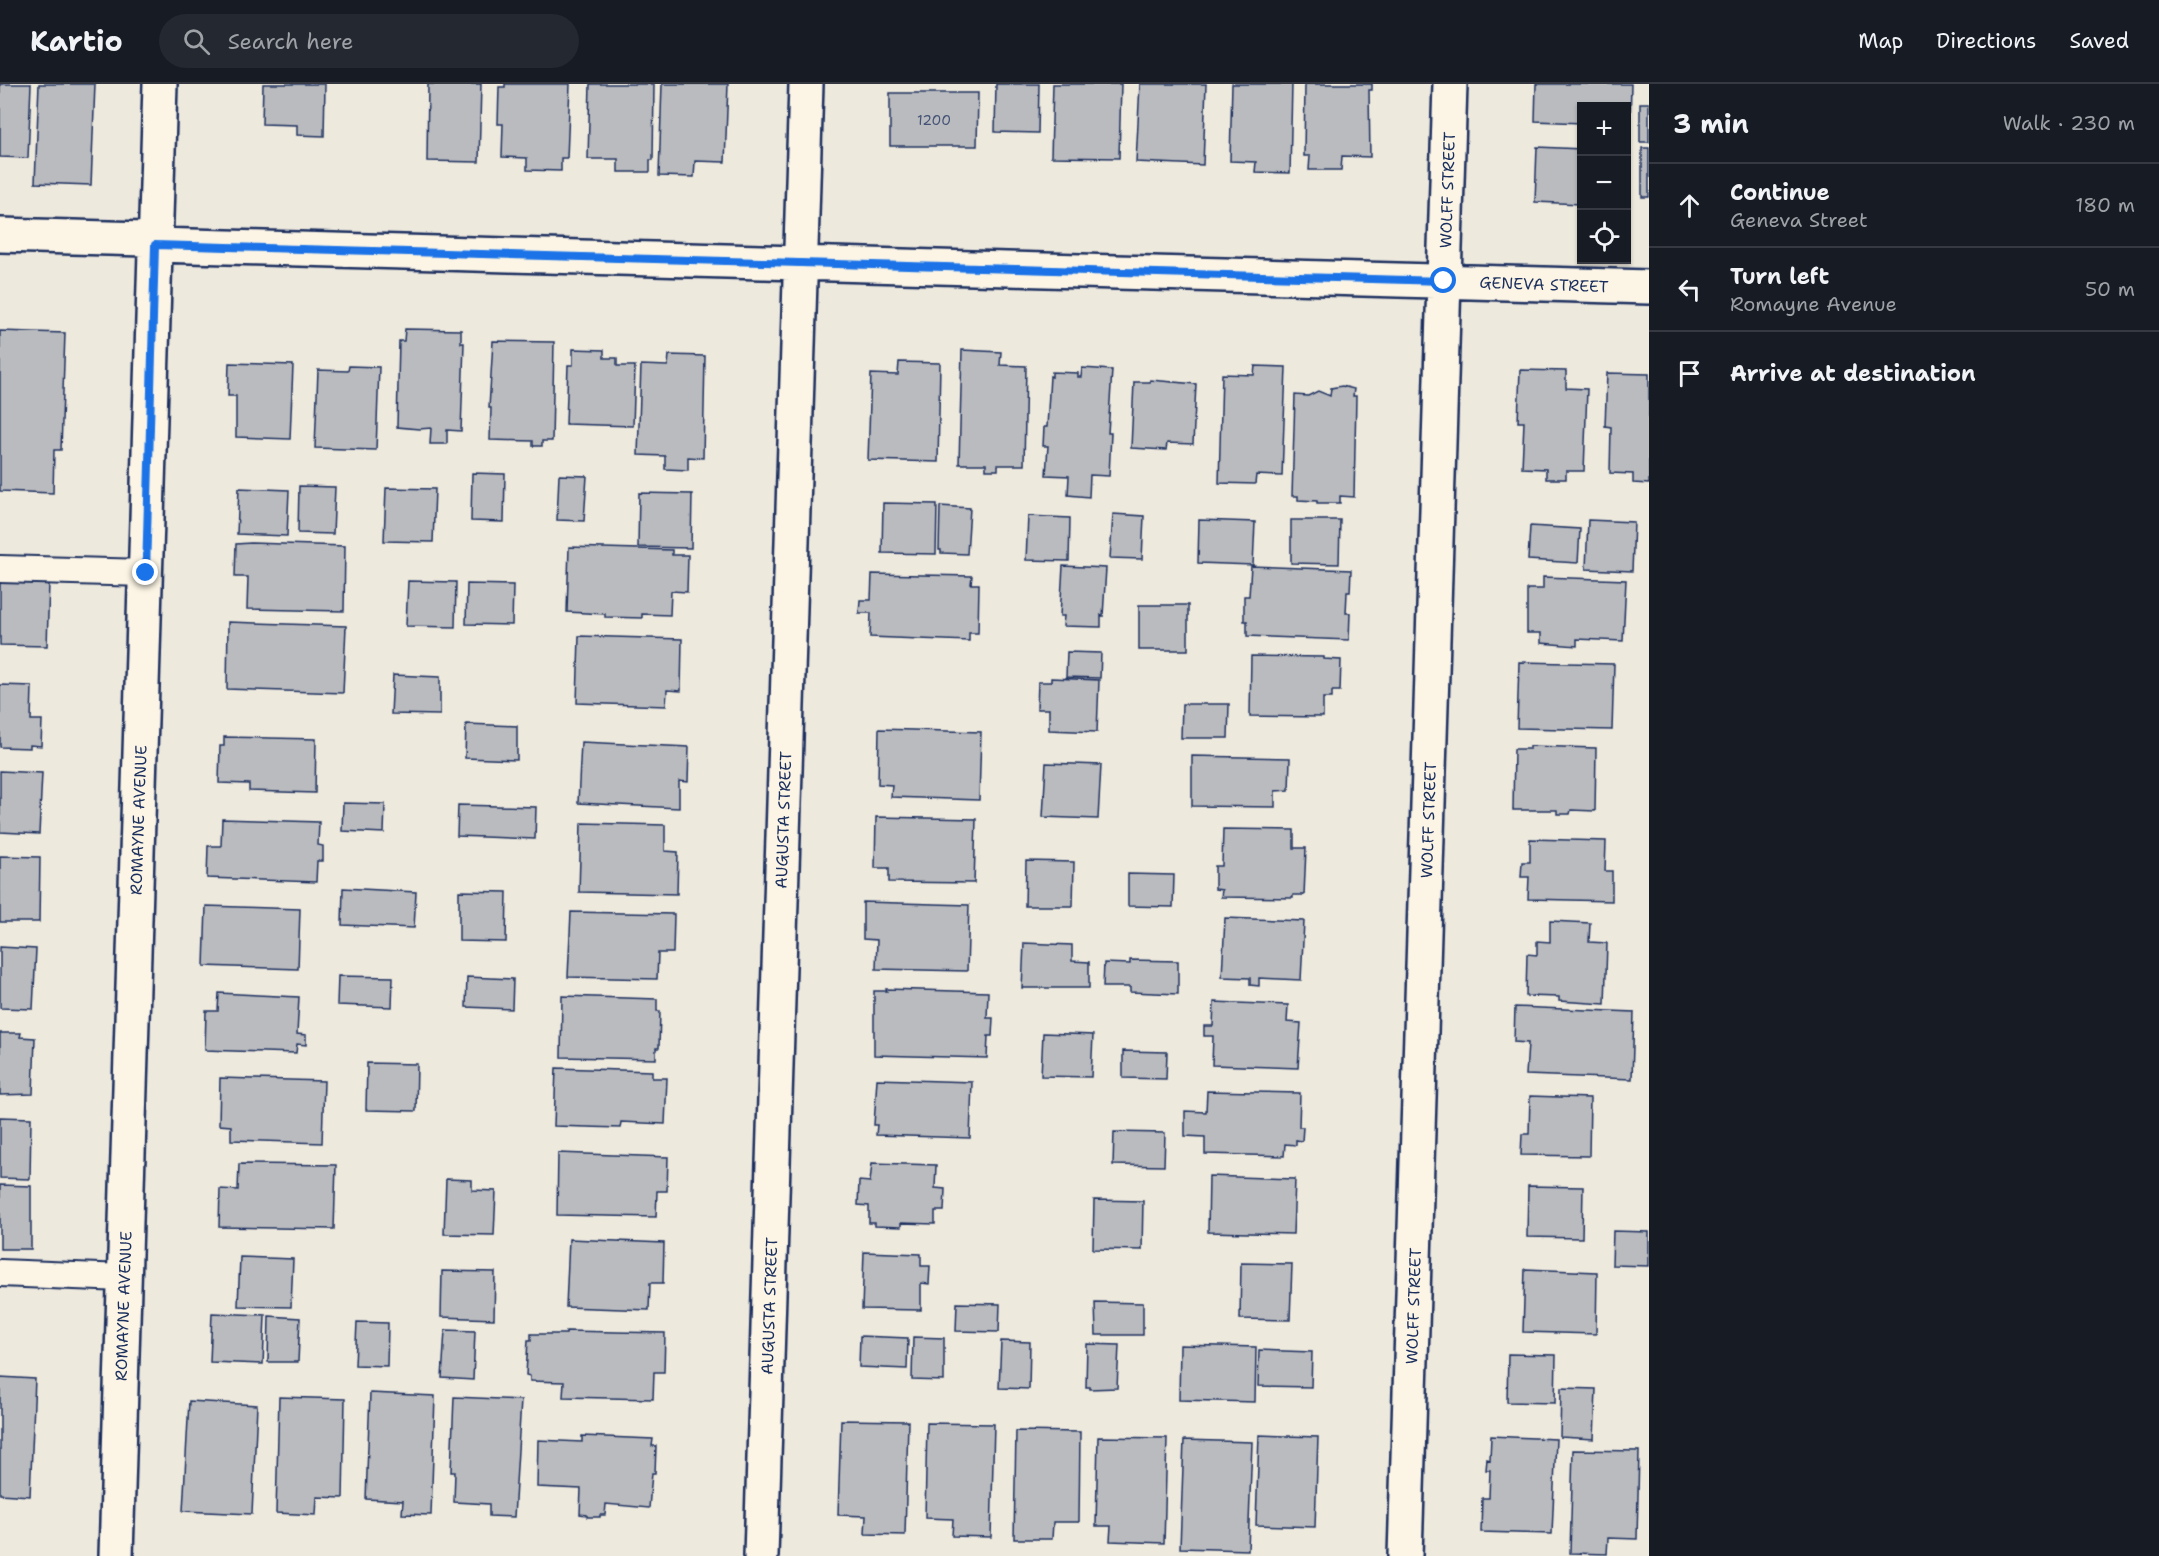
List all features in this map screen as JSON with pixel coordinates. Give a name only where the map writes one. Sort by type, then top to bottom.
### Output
[{"type":"street","name":"ROMAYNE AVENUE","points":[[116,1556],[160,84]]},
{"type":"street","name":"AUGUSTA STREET","points":[[761,1556],[806,84]]},
{"type":"street","name":"WOLFF STREET","points":[[1406,1556],[1450,84]]},
{"type":"street","name":"GENEVA STREET","points":[[0,235],[145,239],[155,245],[1649,287]]},
{"type":"lane","points":[[0,569],[146,573]]},
{"type":"lane","points":[[0,1273],[124,1278]]},
{"type":"building","points":[[0,84],[31,84],[28,158],[0,157]]},
{"type":"building","points":[[39,84],[95,84],[91,185],[35,183]]},
{"type":"building","points":[[263,84],[325,84],[324,136],[297,135],[297,125],[262,124]]},
{"type":"building","points":[[428,84],[481,84],[479,162],[427,161]]},
{"type":"building","points":[[505,84],[570,84],[567,158],[561,158],[561,171],[527,170],[527,158],[502,157],[503,124],[498,124],[499,87],[505,87]]},
{"type":"building","points":[[590,84],[654,84],[653,160],[650,160],[650,172],[618,172],[618,159],[588,159]]},
{"type":"building","points":[[662,84],[728,84],[725,162],[695,161],[694,177],[659,176]]},
{"type":"building","points":[[996,84],[1039,84],[1038,133],[995,132]]},
{"type":"building","points":[[1053,84],[1121,84],[1119,158],[1051,157]]},
{"type":"building","points":[[1140,84],[1206,84],[1203,165],[1136,162]]},
{"type":"building","points":[[1232,84],[1292,84],[1290,173],[1255,172],[1256,162],[1230,161]]},
{"type":"building","points":[[1305,84],[1372,84],[1372,90],[1369,90],[1370,157],[1342,156],[1341,170],[1309,170],[1310,156],[1304,156]]},
{"type":"building","points":[[1536,84],[1631,84],[1631,102],[1577,102],[1577,123],[1535,121]]},
{"type":"building","points":[[890,93],[978,93],[977,146],[890,146]]},
{"type":"building","points":[[1640,103],[1649,103],[1649,142],[1640,142]]},
{"type":"building","points":[[1537,147],[1577,149],[1577,204],[1535,202]]},
{"type":"building","points":[[1642,148],[1649,148],[1649,197],[1642,197]]},
{"type":"building","points":[[405,329],[461,330],[461,343],[464,343],[461,431],[447,430],[447,444],[430,444],[431,428],[397,427],[399,341],[404,341]]},
{"type":"building","points":[[0,331],[65,333],[61,450],[54,450],[53,493],[0,491]]},
{"type":"building","points":[[493,341],[554,342],[552,441],[542,441],[542,446],[533,446],[533,441],[490,440],[491,408],[489,408]]},
{"type":"building","points":[[573,349],[604,350],[604,358],[617,358],[617,366],[635,366],[633,426],[566,424],[568,365],[573,365]]},
{"type":"building","points":[[962,350],[1001,352],[1000,365],[1026,366],[1024,465],[998,465],[998,470],[986,470],[986,464],[959,464]]},
{"type":"building","points":[[669,355],[705,356],[703,458],[688,457],[688,470],[665,469],[665,456],[638,455],[641,365],[668,366]]},
{"type":"building","points":[[899,362],[940,363],[938,462],[868,460],[871,374],[898,375]]},
{"type":"building","points":[[229,363],[293,365],[290,439],[236,437],[236,396],[228,396]]},
{"type":"building","points":[[349,366],[379,367],[376,450],[315,448],[318,370],[348,371]]},
{"type":"building","points":[[1255,366],[1286,367],[1282,476],[1256,475],[1255,484],[1219,483],[1222,374],[1254,375]]},
{"type":"building","points":[[1082,368],[1112,370],[1108,433],[1111,433],[1109,476],[1090,475],[1089,497],[1068,495],[1069,476],[1046,475],[1048,446],[1043,446],[1052,372],[1078,373],[1078,377],[1081,377]]},
{"type":"building","points":[[1520,370],[1566,371],[1566,388],[1587,389],[1584,471],[1566,471],[1566,479],[1546,479],[1546,469],[1522,468],[1524,422],[1518,422]]},
{"type":"building","points":[[1607,373],[1649,374],[1649,484],[1633,483],[1633,474],[1610,473],[1611,427],[1605,426]]},
{"type":"building","points":[[1150,380],[1196,384],[1193,444],[1167,443],[1166,450],[1131,448],[1134,382],[1150,382]]},
{"type":"building","points":[[1342,386],[1354,389],[1353,396],[1356,396],[1354,497],[1340,496],[1340,503],[1298,500],[1298,496],[1292,496],[1295,395],[1308,396],[1318,391],[1330,396],[1331,388]]},
{"type":"building","points":[[472,473],[505,474],[504,522],[471,521]]},
{"type":"building","points":[[559,475],[587,476],[584,521],[557,520]]},
{"type":"building","points":[[299,486],[335,487],[333,534],[298,533]]},
{"type":"building","points":[[239,488],[289,490],[287,536],[237,534]]},
{"type":"building","points":[[386,488],[435,489],[433,542],[384,541]]},
{"type":"building","points":[[639,493],[692,494],[691,548],[638,547]]},
{"type":"building","points":[[883,503],[937,504],[936,554],[882,553]]},
{"type":"building","points":[[940,506],[970,508],[967,554],[941,553],[939,550]]},
{"type":"building","points":[[1113,514],[1144,516],[1142,559],[1110,558]]},
{"type":"building","points":[[1028,516],[1070,518],[1069,561],[1026,560]]},
{"type":"building","points":[[1199,520],[1255,522],[1253,565],[1198,563]]},
{"type":"building","points":[[1291,520],[1340,520],[1339,564],[1291,563]]},
{"type":"building","points":[[1588,520],[1634,522],[1632,571],[1586,569]]},
{"type":"building","points":[[1530,526],[1580,529],[1578,563],[1528,560]]},
{"type":"building","points":[[236,544],[345,546],[344,611],[247,609],[248,577],[235,577]]},
{"type":"building","points":[[569,547],[672,550],[672,555],[688,555],[687,592],[671,591],[670,615],[642,614],[642,618],[605,617],[605,614],[567,612]]},
{"type":"building","points":[[1063,566],[1106,568],[1101,627],[1063,626],[1064,616],[1060,616]]},
{"type":"building","points":[[1251,566],[1351,570],[1346,613],[1350,613],[1349,640],[1247,636],[1247,621],[1244,621],[1244,596],[1249,596]]},
{"type":"building","points":[[872,574],[972,576],[971,584],[979,584],[978,633],[969,633],[969,641],[870,637],[871,613],[859,613],[860,600],[871,600]]},
{"type":"building","points":[[1543,577],[1626,580],[1623,641],[1577,639],[1577,646],[1541,643],[1541,633],[1527,633],[1527,589],[1543,589]]},
{"type":"building","points":[[0,581],[49,582],[47,646],[0,645]]},
{"type":"building","points":[[408,581],[456,582],[455,627],[406,626]]},
{"type":"building","points":[[467,584],[513,585],[512,625],[466,624]]},
{"type":"building","points":[[1139,605],[1188,605],[1188,650],[1139,650]]},
{"type":"building","points":[[228,622],[346,626],[343,693],[227,689]]},
{"type":"building","points":[[579,636],[682,639],[681,691],[667,690],[666,706],[577,703]]},
{"type":"building","points":[[1067,652],[1101,653],[1100,678],[1066,677]]},
{"type":"building","points":[[1251,656],[1324,657],[1324,659],[1341,660],[1340,691],[1332,691],[1332,698],[1323,698],[1323,717],[1250,716]]},
{"type":"building","points":[[1519,662],[1614,664],[1612,730],[1517,728]]},
{"type":"building","points":[[393,675],[440,677],[440,715],[391,714]]},
{"type":"building","points":[[1051,678],[1099,680],[1097,732],[1049,730],[1049,709],[1037,709],[1038,682],[1051,682]]},
{"type":"building","points":[[0,685],[32,686],[31,720],[42,720],[41,746],[0,747]]},
{"type":"building","points":[[1182,704],[1229,704],[1228,738],[1181,738]]},
{"type":"building","points":[[466,724],[517,726],[517,760],[465,758]]},
{"type":"building","points":[[879,729],[981,732],[979,800],[891,797],[892,785],[878,784]]},
{"type":"building","points":[[224,737],[316,739],[315,793],[249,791],[249,784],[219,783],[220,746],[224,746]]},
{"type":"building","points":[[581,742],[689,747],[688,782],[679,781],[679,808],[578,803]]},
{"type":"building","points":[[1530,746],[1596,748],[1595,811],[1571,810],[1570,814],[1557,814],[1557,810],[1513,810],[1514,749],[1530,749]]},
{"type":"building","points":[[1192,756],[1290,758],[1289,790],[1275,791],[1275,807],[1192,806]]},
{"type":"building","points":[[1046,763],[1101,765],[1098,819],[1043,817]]},
{"type":"building","points":[[0,771],[42,773],[39,834],[0,832]]},
{"type":"building","points":[[343,803],[385,804],[384,833],[342,831]]},
{"type":"building","points":[[458,805],[536,807],[535,839],[457,836]]},
{"type":"building","points":[[876,817],[976,819],[974,883],[889,882],[889,868],[875,868]]},
{"type":"building","points":[[222,819],[319,822],[318,845],[323,846],[323,861],[317,861],[316,882],[207,878],[208,846],[221,846]]},
{"type":"building","points":[[581,823],[665,825],[665,851],[678,852],[677,894],[579,892]]},
{"type":"building","points":[[1223,829],[1294,830],[1294,848],[1306,848],[1304,895],[1293,895],[1293,898],[1221,897],[1222,890],[1215,889],[1215,866],[1222,866]]},
{"type":"building","points":[[1530,839],[1606,841],[1605,871],[1612,871],[1612,901],[1528,899],[1529,877],[1521,877],[1522,862],[1530,862]]},
{"type":"building","points":[[0,856],[40,857],[39,922],[0,922]]},
{"type":"building","points":[[1026,861],[1074,862],[1073,906],[1025,906]]},
{"type":"building","points":[[1128,874],[1174,875],[1173,907],[1128,906]]},
{"type":"building","points":[[343,888],[416,892],[414,928],[342,925]]},
{"type":"building","points":[[459,891],[507,892],[506,942],[459,941]]},
{"type":"building","points":[[863,902],[969,905],[967,971],[876,969],[877,940],[863,939]]},
{"type":"building","points":[[206,906],[300,909],[298,969],[204,966]]},
{"type":"building","points":[[571,912],[674,914],[673,953],[658,953],[657,979],[568,977]]},
{"type":"building","points":[[1225,918],[1304,921],[1301,980],[1259,978],[1259,986],[1250,985],[1250,978],[1222,977]]},
{"type":"building","points":[[1550,921],[1590,923],[1589,942],[1607,943],[1605,1004],[1559,1001],[1559,997],[1526,996],[1527,954],[1537,955],[1537,941],[1550,942]]},
{"type":"building","points":[[1024,943],[1072,945],[1072,961],[1089,962],[1089,988],[1022,988]]},
{"type":"building","points":[[0,947],[36,949],[33,1009],[0,1008]]},
{"type":"building","points":[[1130,960],[1178,961],[1178,994],[1130,992],[1130,987],[1103,987],[1104,963],[1130,964]]},
{"type":"building","points":[[338,976],[393,977],[392,1007],[337,1005]]},
{"type":"building","points":[[467,977],[513,979],[512,1009],[466,1007]]},
{"type":"building","points":[[886,989],[988,992],[987,1018],[993,1018],[992,1036],[988,1036],[987,1058],[874,1055],[874,991],[887,991]]},
{"type":"building","points":[[219,993],[299,997],[297,1034],[306,1035],[306,1045],[297,1044],[296,1053],[205,1050],[206,1011],[218,1011]]},
{"type":"building","points":[[562,996],[657,999],[657,1011],[660,1011],[659,1048],[656,1048],[656,1059],[561,1057]]},
{"type":"building","points":[[1214,1002],[1288,1005],[1287,1022],[1301,1023],[1298,1068],[1212,1065],[1213,1036],[1204,1036],[1204,1026],[1213,1026]]},
{"type":"building","points":[[1515,1007],[1634,1012],[1632,1079],[1526,1075],[1528,1043],[1514,1042]]},
{"type":"building","points":[[0,1033],[21,1033],[20,1037],[35,1038],[33,1094],[0,1095]]},
{"type":"building","points":[[1043,1033],[1093,1035],[1091,1077],[1041,1076]]},
{"type":"building","points":[[1123,1051],[1167,1052],[1166,1079],[1123,1078]]},
{"type":"building","points":[[367,1063],[417,1064],[416,1111],[366,1110]]},
{"type":"building","points":[[556,1068],[652,1071],[652,1078],[667,1078],[665,1124],[621,1122],[620,1128],[554,1126]]},
{"type":"building","points":[[220,1078],[324,1081],[322,1143],[231,1140],[231,1126],[219,1125]]},
{"type":"building","points":[[877,1079],[972,1082],[970,1138],[876,1135],[877,1125],[874,1125]]},
{"type":"building","points":[[1207,1091],[1300,1093],[1299,1127],[1303,1127],[1302,1141],[1296,1140],[1296,1145],[1285,1144],[1284,1156],[1205,1154],[1205,1137],[1185,1136],[1185,1111],[1206,1112]]},
{"type":"building","points":[[1530,1096],[1590,1098],[1589,1156],[1521,1155],[1522,1134],[1529,1134]]},
{"type":"building","points":[[0,1117],[31,1118],[30,1179],[0,1178]]},
{"type":"building","points":[[1114,1132],[1165,1133],[1164,1166],[1113,1165]]},
{"type":"building","points":[[558,1153],[668,1157],[667,1191],[657,1191],[656,1217],[557,1215]]},
{"type":"building","points":[[872,1163],[936,1165],[935,1188],[945,1189],[944,1211],[935,1211],[935,1224],[901,1223],[901,1227],[875,1226],[875,1223],[869,1223],[869,1206],[858,1205],[859,1181],[870,1182]]},
{"type":"building","points":[[239,1164],[336,1165],[334,1229],[219,1227],[220,1189],[238,1190]]},
{"type":"building","points":[[1209,1176],[1295,1179],[1293,1234],[1208,1232]]},
{"type":"building","points":[[446,1179],[472,1180],[472,1190],[496,1191],[494,1235],[444,1234]]},
{"type":"building","points":[[0,1185],[31,1186],[31,1249],[0,1249]]},
{"type":"building","points":[[1528,1186],[1583,1187],[1582,1238],[1527,1237]]},
{"type":"building","points":[[1094,1200],[1143,1201],[1142,1250],[1093,1249]]},
{"type":"building","points":[[1613,1231],[1649,1232],[1649,1266],[1612,1265]]},
{"type":"building","points":[[569,1239],[664,1243],[663,1283],[650,1283],[649,1310],[566,1307]]},
{"type":"building","points":[[864,1252],[921,1254],[921,1266],[930,1266],[929,1284],[921,1283],[921,1310],[862,1309]]},
{"type":"building","points":[[240,1257],[293,1259],[291,1307],[238,1306]]},
{"type":"building","points":[[1241,1263],[1292,1264],[1290,1320],[1240,1319]]},
{"type":"building","points":[[1525,1269],[1597,1272],[1596,1334],[1523,1332]]},
{"type":"building","points":[[442,1271],[495,1272],[494,1319],[441,1317]]},
{"type":"building","points":[[1095,1302],[1143,1303],[1143,1335],[1096,1335]]},
{"type":"building","points":[[957,1303],[1000,1304],[999,1332],[956,1331]]},
{"type":"building","points":[[212,1313],[265,1315],[263,1364],[210,1362]]},
{"type":"building","points":[[269,1316],[300,1318],[298,1362],[268,1362]]},
{"type":"building","points":[[357,1322],[388,1323],[387,1366],[355,1365]]},
{"type":"building","points":[[445,1330],[475,1331],[473,1380],[442,1378]]},
{"type":"building","points":[[566,1331],[665,1333],[664,1372],[654,1372],[653,1399],[563,1397],[564,1382],[530,1381],[530,1376],[526,1375],[528,1340],[531,1340],[531,1334],[566,1334]]},
{"type":"building","points":[[860,1336],[908,1338],[907,1369],[859,1367]]},
{"type":"building","points":[[913,1337],[944,1338],[944,1381],[912,1380]]},
{"type":"building","points":[[1001,1341],[1030,1342],[1029,1389],[999,1388]]},
{"type":"building","points":[[1087,1344],[1119,1345],[1117,1388],[1090,1389],[1086,1387]]},
{"type":"building","points":[[1180,1345],[1256,1347],[1255,1402],[1179,1400]]},
{"type":"building","points":[[1259,1350],[1312,1352],[1311,1387],[1258,1386]]},
{"type":"building","points":[[1508,1354],[1556,1355],[1555,1403],[1507,1402]]},
{"type":"building","points":[[0,1377],[35,1379],[30,1496],[0,1494]]},
{"type":"building","points":[[1561,1388],[1596,1389],[1594,1439],[1560,1437]]},
{"type":"building","points":[[370,1393],[435,1396],[431,1515],[402,1514],[403,1501],[366,1499]]},
{"type":"building","points":[[279,1397],[345,1399],[343,1498],[317,1497],[316,1515],[276,1513]]},
{"type":"building","points":[[454,1397],[521,1400],[514,1517],[489,1516],[489,1504],[454,1502],[455,1472],[451,1472]]},
{"type":"building","points":[[189,1401],[257,1405],[252,1514],[183,1511]]},
{"type":"building","points":[[841,1420],[908,1421],[905,1535],[865,1534],[866,1516],[838,1515]]},
{"type":"building","points":[[927,1423],[994,1424],[991,1537],[952,1536],[953,1519],[925,1518]]},
{"type":"building","points":[[1016,1431],[1080,1432],[1079,1522],[1053,1522],[1052,1539],[1014,1539]]},
{"type":"building","points":[[1259,1435],[1318,1437],[1315,1527],[1256,1525]]},
{"type":"building","points":[[582,1436],[653,1439],[652,1446],[656,1446],[655,1473],[652,1473],[649,1508],[606,1504],[605,1515],[587,1517],[587,1515],[580,1514],[581,1489],[537,1487],[538,1440],[582,1442]]},
{"type":"building","points":[[1491,1436],[1556,1439],[1552,1534],[1481,1532],[1482,1498],[1489,1498],[1490,1470],[1486,1470],[1487,1459],[1490,1460]]},
{"type":"building","points":[[1098,1437],[1167,1438],[1164,1543],[1110,1541],[1111,1526],[1096,1526]]},
{"type":"building","points":[[1184,1440],[1252,1442],[1248,1550],[1180,1548]]},
{"type":"building","points":[[1573,1450],[1639,1451],[1637,1539],[1608,1538],[1607,1554],[1570,1553]]},
{"type":"route","points":[[146,573],[155,245],[1444,281]]}]
